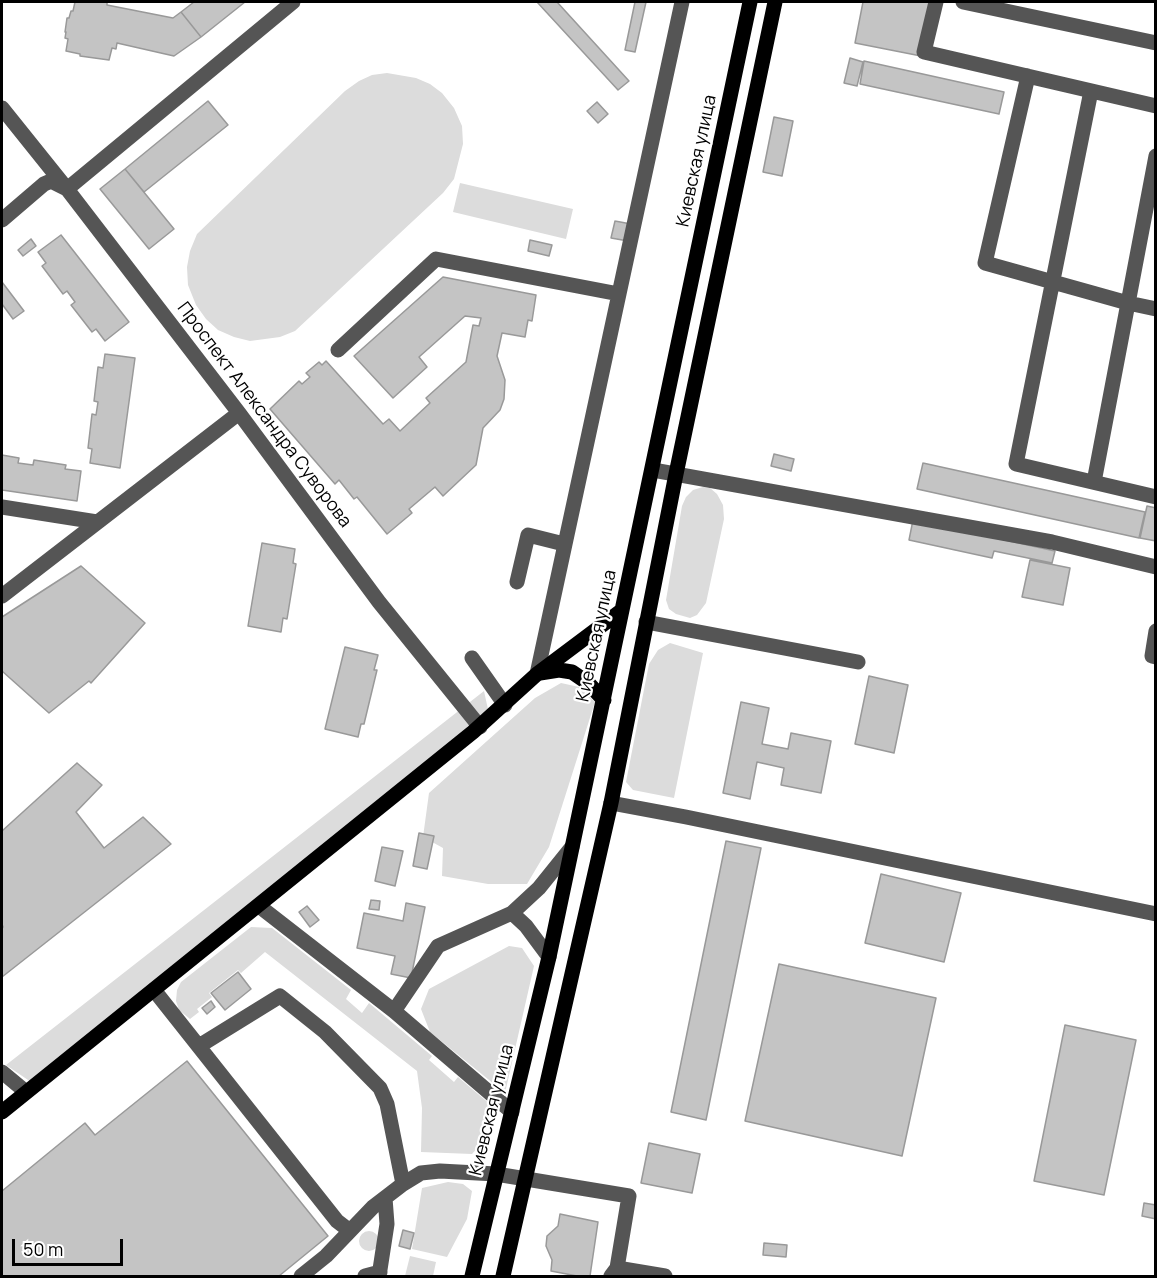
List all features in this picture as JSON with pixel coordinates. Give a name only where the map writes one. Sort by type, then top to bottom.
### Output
[{"type":"main road","name":"Киевская улица","points":[[472,1276],[549,957],[750,2]]},
{"type":"main road","points":[[503,1276],[611,803],[676,474],[775,2]]},
{"type":"main road","points":[[2,1112],[480,727],[537,674],[621,611]]},
{"type":"main road","points":[[537,674],[559,670],[572,672],[588,683],[604,700]]},
{"type":"street","points":[[2,220],[44,184],[51,181],[67,189],[293,2]]},
{"type":"street","points":[[537,674],[682,2]]},
{"type":"street","points":[[936,2],[924,51],[1155,106]]},
{"type":"street","points":[[963,2],[1155,43]]},
{"type":"street","points":[[1028,76],[985,263],[1155,309]]},
{"type":"street","points":[[1091,91],[1016,464],[1155,497]]},
{"type":"street","name":"Проспект Александра Суворова","points":[[2,108],[239,413],[379,602],[480,727]]},
{"type":"street","points":[[1094,482],[1155,156]]},
{"type":"street","points":[[338,350],[436,259],[618,294]]},
{"type":"street","points":[[2,596],[239,413]]},
{"type":"street","points":[[653,470],[1052,542],[1155,567]]},
{"type":"street","points":[[2,507],[97,522]]},
{"type":"street","points":[[517,582],[528,535],[564,544]]},
{"type":"street","points":[[646,622],[858,662]]},
{"type":"street","points":[[1155,631],[1152,656],[1155,657]]},
{"type":"street","points":[[472,658],[505,705]]},
{"type":"street","points":[[611,803],[1155,914]]},
{"type":"street","points":[[394,1011],[438,946],[512,913],[539,888],[572,847]]},
{"type":"street","points":[[259,906],[394,1011],[512,1113]]},
{"type":"street","points":[[512,913],[526,926],[549,957]]},
{"type":"street","points":[[154,990],[337,1221],[350,1230]]},
{"type":"street","points":[[198,1046],[280,996],[325,1032],[380,1088],[387,1104],[403,1184]]},
{"type":"street","points":[[2,1072],[26,1092]]},
{"type":"street","points":[[301,1276],[326,1256],[373,1207],[403,1184],[421,1173],[440,1170],[496,1174],[629,1196],[614,1272],[666,1276]]},
{"type":"street","points":[[375,1275],[387,1224],[385,1198]]},
{"type":"shaded area","points":[[387,73],[416,78],[430,84],[442,93],[454,108],[462,126],[463,144],[454,179],[443,193],[295,331],[280,337],[250,341],[218,330],[196,305],[188,285],[187,267],[197,234],[345,91],[372,75]]},
{"type":"shaded area","points":[[460,183],[573,209],[566,239],[453,212]]},
{"type":"shaded area","points":[[703,487],[710,488],[717,494],[723,505],[724,519],[706,603],[697,615],[690,618],[676,614],[669,609],[666,600],[682,506],[686,497],[693,490]]},
{"type":"shaded area","points":[[670,643],[703,653],[674,798],[633,790],[626,782],[649,664],[658,650]]},
{"type":"shaded area","points":[[561,683],[579,687],[595,702],[549,847],[527,884],[488,884],[442,876],[443,848],[423,837],[429,793],[535,698]]},
{"type":"shaded area","points":[[484,691],[489,714],[31,1082],[6,1065]]},
{"type":"shaded area","points":[[251,927],[272,928],[351,990],[346,999],[362,1013],[369,1003],[432,1056],[429,1060],[454,1082],[458,1077],[491,1105],[481,1144],[472,1154],[421,1152],[422,1108],[417,1071],[265,952],[241,973],[238,970],[209,993],[212,997],[197,1009],[199,1012],[190,1019],[179,1010],[176,1001],[177,990],[181,982]]},
{"type":"shaded area","points":[[509,946],[522,948],[534,966],[505,1093],[430,1032],[421,1009],[429,989]]},
{"type":"shaded area","points":[[448,1182],[463,1184],[472,1191],[467,1219],[447,1257],[412,1249],[422,1188]]},
{"type":"shaded area","points":[[369,1231],[376,1234],[379,1241],[376,1248],[369,1251],[362,1248],[359,1241],[362,1234]]},
{"type":"shaded area","points":[[410,1256],[436,1262],[433,1276],[405,1276]]},
{"type":"building","points":[[75,2],[107,2],[107,5],[173,18],[181,12],[201,37],[174,56],[117,43],[116,49],[112,48],[109,60],[80,56],[80,54],[66,51],[67,18],[73,11]]},
{"type":"building","points":[[194,2],[245,2],[201,37],[181,12]]},
{"type":"building","points":[[537,2],[557,2],[629,81],[618,90]]},
{"type":"building","points":[[635,2],[646,2],[635,52],[625,50]]},
{"type":"building","points":[[863,2],[932,2],[921,56],[855,43]]},
{"type":"building","points":[[850,58],[863,62],[857,86],[844,83]]},
{"type":"building","points":[[864,61],[1004,92],[999,114],[860,84]]},
{"type":"building","points":[[208,101],[228,125],[144,192],[125,169]]},
{"type":"building","points":[[597,102],[608,114],[598,123],[587,111]]},
{"type":"building","points":[[774,117],[793,121],[782,176],[763,172]]},
{"type":"building","points":[[125,169],[174,229],[149,249],[100,189]]},
{"type":"building","points":[[615,221],[631,224],[628,241],[611,238]]},
{"type":"building","points":[[61,235],[129,322],[105,341],[96,329],[92,332],[71,305],[75,302],[67,291],[63,294],[42,266],[46,263],[38,252]]},
{"type":"building","points":[[31,239],[36,246],[23,256],[18,250]]},
{"type":"building","points":[[530,240],[552,245],[549,256],[528,251]]},
{"type":"building","points":[[443,277],[536,295],[532,321],[528,320],[525,337],[502,333],[497,356],[505,380],[504,399],[500,410],[483,428],[476,465],[443,496],[435,487],[409,509],[412,513],[387,534],[357,497],[354,499],[339,480],[335,484],[270,409],[299,381],[302,384],[310,377],[306,373],[319,362],[322,365],[326,361],[383,424],[389,419],[400,431],[430,403],[426,398],[466,362],[473,325],[479,326],[481,318],[465,316],[419,357],[427,367],[393,398],[354,356]]},
{"type":"building","points":[[2,282],[24,311],[13,319],[2,304]]},
{"type":"building","points":[[105,354],[135,358],[120,468],[90,463],[92,449],[88,448],[92,414],[96,415],[98,402],[94,401],[98,367],[103,368]]},
{"type":"building","points":[[774,454],[794,459],[791,471],[771,466]]},
{"type":"building","points":[[2,455],[19,458],[18,463],[33,465],[34,460],[66,465],[65,469],[81,471],[77,501],[2,490]]},
{"type":"building","points":[[923,463],[1145,512],[1139,538],[917,489]]},
{"type":"building","points":[[1147,506],[1156,508],[1156,541],[1140,538]]},
{"type":"building","points":[[913,520],[1055,551],[1052,563],[994,551],[992,558],[909,540]]},
{"type":"building","points":[[262,543],[295,549],[293,563],[296,564],[287,619],[283,618],[281,632],[248,626]]},
{"type":"building","points":[[1030,560],[1070,568],[1063,605],[1022,597]]},
{"type":"building","points":[[81,566],[145,623],[91,683],[89,681],[49,713],[2,671],[2,617]]},
{"type":"building","points":[[345,647],[378,655],[374,670],[377,670],[364,724],[361,724],[358,737],[325,729]]},
{"type":"building","points":[[869,676],[908,685],[894,753],[855,744]]},
{"type":"building","points":[[741,702],[769,708],[762,744],[788,749],[791,733],[831,741],[821,793],[781,785],[784,768],[757,762],[750,799],[723,793]]},
{"type":"building","points":[[77,763],[102,785],[76,812],[104,848],[143,817],[171,844],[2,977],[2,831]]},
{"type":"building","points":[[419,833],[434,836],[427,869],[413,866]]},
{"type":"building","points":[[726,841],[761,848],[706,1120],[671,1112]]},
{"type":"building","points":[[382,847],[403,851],[395,886],[375,881]]},
{"type":"building","points":[[881,874],[961,893],[944,962],[865,943]]},
{"type":"building","points":[[371,900],[380,901],[379,910],[369,909]]},
{"type":"building","points":[[406,903],[425,907],[411,978],[391,974],[395,956],[357,948],[364,913],[403,921]]},
{"type":"building","points":[[307,906],[319,920],[310,927],[299,912]]},
{"type":"building","points":[[779,964],[936,998],[902,1156],[745,1121]]},
{"type":"building","points":[[238,972],[251,989],[225,1010],[211,993]]},
{"type":"building","points":[[211,1001],[215,1007],[207,1014],[202,1008]]},
{"type":"building","points":[[1065,1025],[1136,1040],[1104,1195],[1034,1181]]},
{"type":"building","points":[[187,1061],[328,1236],[279,1276],[2,1276],[2,1191],[85,1123],[95,1135]]},
{"type":"building","points":[[649,1143],[700,1154],[692,1193],[641,1183]]},
{"type":"building","points":[[1144,1203],[1156,1205],[1156,1219],[1142,1216]]},
{"type":"building","points":[[560,1214],[598,1222],[590,1276],[551,1271],[552,1260],[546,1246],[547,1236],[558,1226]]},
{"type":"building","points":[[403,1230],[414,1233],[410,1249],[399,1246]]},
{"type":"building","points":[[764,1243],[787,1245],[786,1257],[763,1255]]}]
